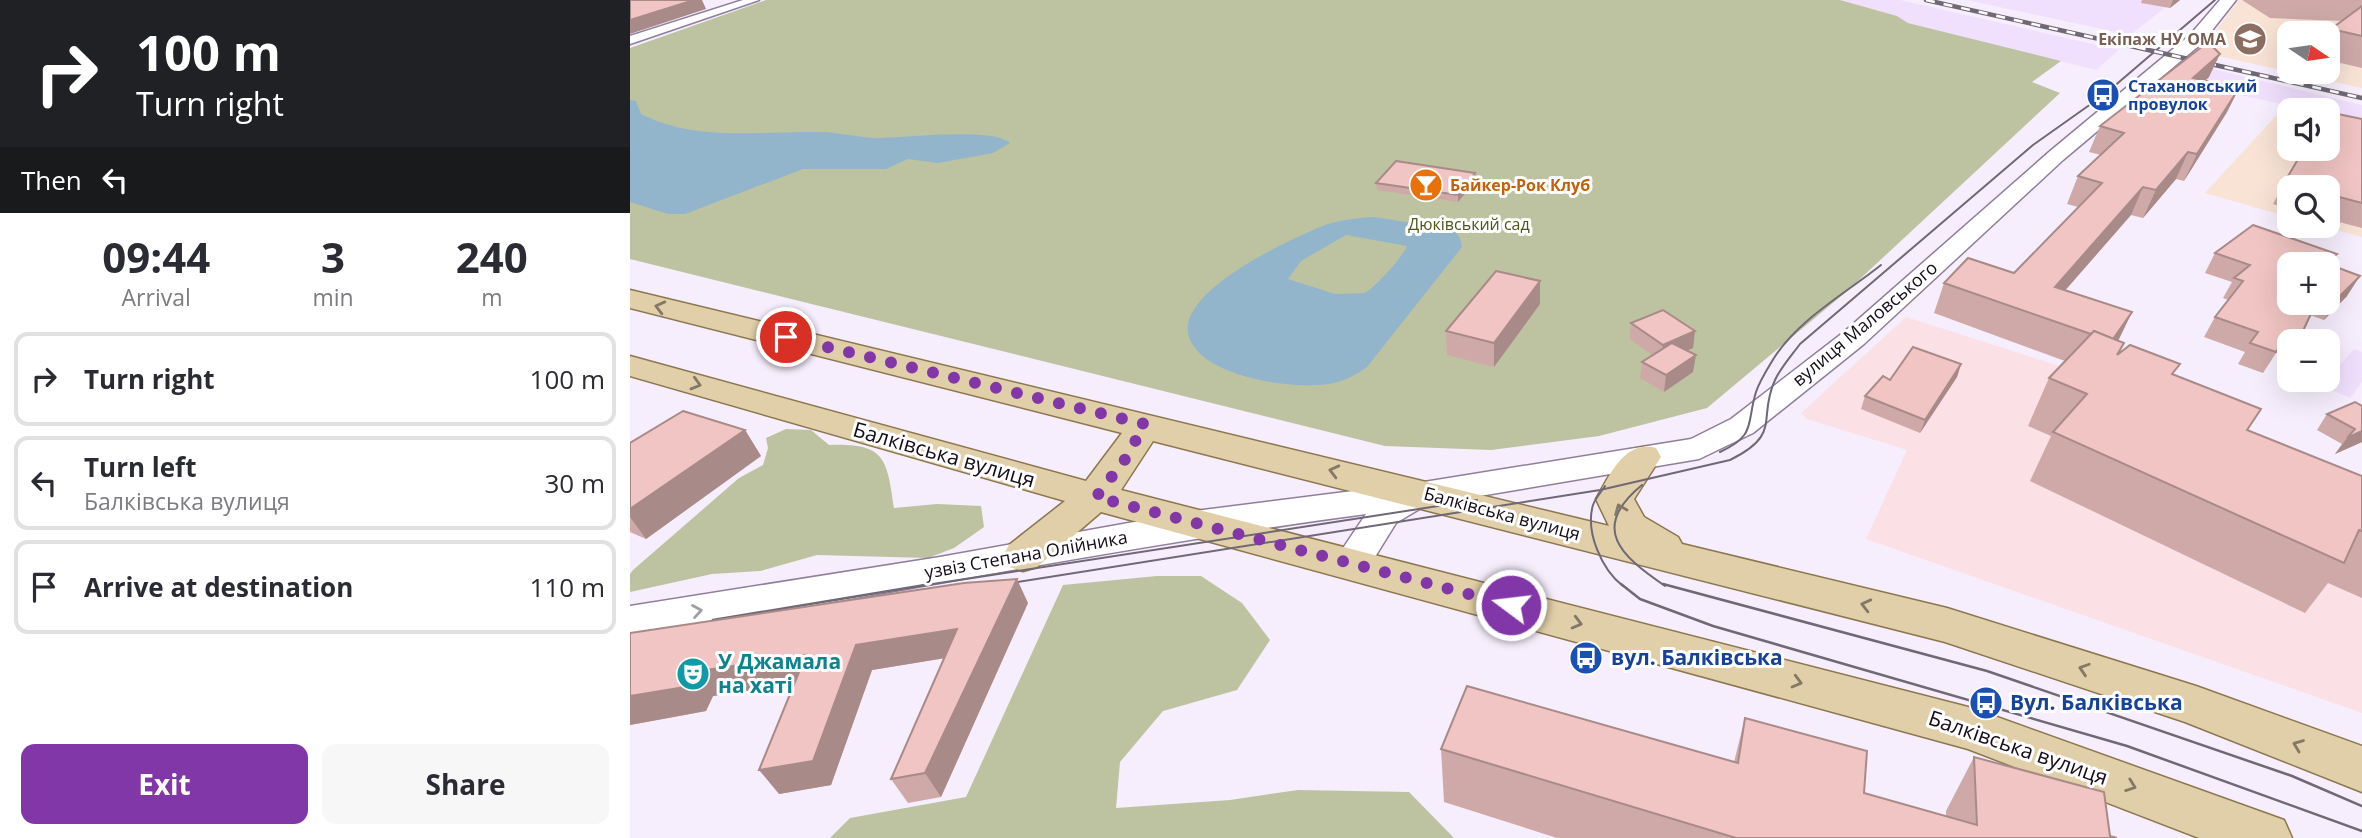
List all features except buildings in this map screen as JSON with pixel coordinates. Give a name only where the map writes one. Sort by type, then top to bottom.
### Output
[{"type":"main road","name":"Балківська вулиця","points":[[630,299],[1145,424],[1947,625],[2196,706],[2362,769]]},
{"type":"main road","name":"Балківська вулиця","points":[[630,366],[1195,524],[1352,563],[1972,729],[2265,838]]},
{"type":"main road","points":[[1023,556],[1096,497],[1124,461],[1145,424]]},
{"type":"main road","points":[[1643,457],[1615,499],[1622,516],[1629,527],[1691,563]]},
{"type":"street","points":[[630,40],[754,0]]},
{"type":"street","name":"вулиця Маловського","points":[[1424,494],[1699,448],[1728,435],[1854,338],[2056,156],[2196,39],[2228,0]]},
{"type":"street","points":[[1352,563],[1384,514],[1424,494]]},
{"type":"street","name":"узвіз Степана Олійника","points":[[630,622],[1023,556],[1195,524],[1424,494]]},
{"type":"shaded area","points":[[1840,0],[1900,0],[2119,50],[2096,70],[1908,23],[1897,16]]},
{"type":"shaded area","points":[[1967,0],[2175,0],[2130,35]]},
{"type":"shaded area","name":"Екіпаж НУ ОМА","points":[[2239,0],[2362,0],[2362,88],[2340,83],[2340,21],[2277,21],[2277,69],[2200,52]]},
{"type":"shaded area","points":[[2183,62],[2333,98],[2277,98],[2277,103],[2168,79]]},
{"type":"shaded area","points":[[2340,100],[2362,105],[2362,123],[2340,118]]},
{"type":"shaded area","points":[[2277,115],[2277,161],[2340,161],[2340,140],[2362,123],[2362,237],[2340,231],[2340,175],[2277,175],[2277,214],[2205,193]]},
{"type":"shaded area","points":[[1906,317],[2119,385],[2362,484],[2362,713],[1866,539],[1907,450],[1807,419],[1801,413]]},
{"type":"shaded area","points":[[2354,349],[2362,352],[2362,382],[2350,398],[2336,392],[2340,392],[2340,365]]},
{"type":"green space","name":"Дюківський сад","points":[[766,0],[1840,0],[1897,16],[1908,23],[2061,61],[2032,82],[2060,93],[1846,292],[1707,408],[1599,436],[1491,450],[1385,446],[630,259],[630,48]]},
{"type":"green space","points":[[786,429],[811,430],[829,445],[847,445],[872,451],[885,465],[894,508],[937,504],[981,506],[984,527],[954,548],[928,558],[817,555],[760,571],[712,574],[630,592],[630,574],[633,570],[739,478],[763,465],[768,448],[766,438]]},
{"type":"green space","points":[[1157,576],[1201,576],[1242,603],[1270,640],[1237,690],[1163,711],[1120,762],[1116,808],[1230,800],[1298,790],[1409,792],[1454,838],[830,838],[850,818],[966,797],[1063,585]]},
{"type":"water","points":[[630,100],[636,101],[641,114],[662,123],[706,132],[827,132],[878,138],[968,134],[1001,138],[1010,143],[993,153],[938,163],[908,159],[886,169],[803,169],[685,214],[668,214],[630,202]]},
{"type":"water","points":[[1373,217],[1448,227],[1460,238],[1462,247],[1367,367],[1334,383],[1276,383],[1231,372],[1212,363],[1197,351],[1189,337],[1189,320],[1199,302],[1217,285],[1264,254],[1325,225]],"holes":[[[1346,235],[1407,246],[1388,271],[1365,293],[1335,294],[1288,279],[1301,261]]]},
{"type":"tram line","points":[[1603,489],[1730,460],[1746,451],[1763,434],[1775,380],[1800,344],[2033,145],[2105,94],[2215,0]]},
{"type":"tram line","points":[[1720,452],[1732,446],[1745,434],[1764,374],[1784,344],[1824,307],[1881,265]]},
{"type":"tram line","points":[[1642,485],[1626,500],[1617,515],[1614,528],[1624,552],[1635,564],[1665,586]]},
{"type":"tram line","points":[[1603,489],[1605,486]]},
{"type":"tram line","points":[[1003,584],[999,585],[1603,489]]},
{"type":"tram line","points":[[1603,489],[1593,505],[1593,538],[1608,570],[1623,586]]},
{"type":"tram line","points":[[920,586],[1477,500]]},
{"type":"tram line","points":[[713,620],[931,584]]},
{"type":"tram line","points":[[1621,584],[1640,599],[1713,626],[2127,746],[2362,831]]},
{"type":"tram line","points":[[1663,584],[1987,671],[2292,776],[2362,806]]},
{"type":"railway","points":[[1926,0],[2362,98]]},
{"type":"place","name":"Екіпаж НУ ОМА","points":[[2250,39]]},
{"type":"place","name":"Стахановський провулок","points":[[2103,95]]},
{"type":"place","name":"Байкер-Рок Клуб","points":[[1426,185]]},
{"type":"place","name":"вул. Балківська","points":[[1586,658]]},
{"type":"place","name":"У Джамала на хаті","points":[[693,674]]},
{"type":"place","name":"Вул. Балківська","points":[[1986,703]]},
{"type":"route","points":[[786,337],[1145,424],[1124,461],[1096,497],[1511,605]]}]
